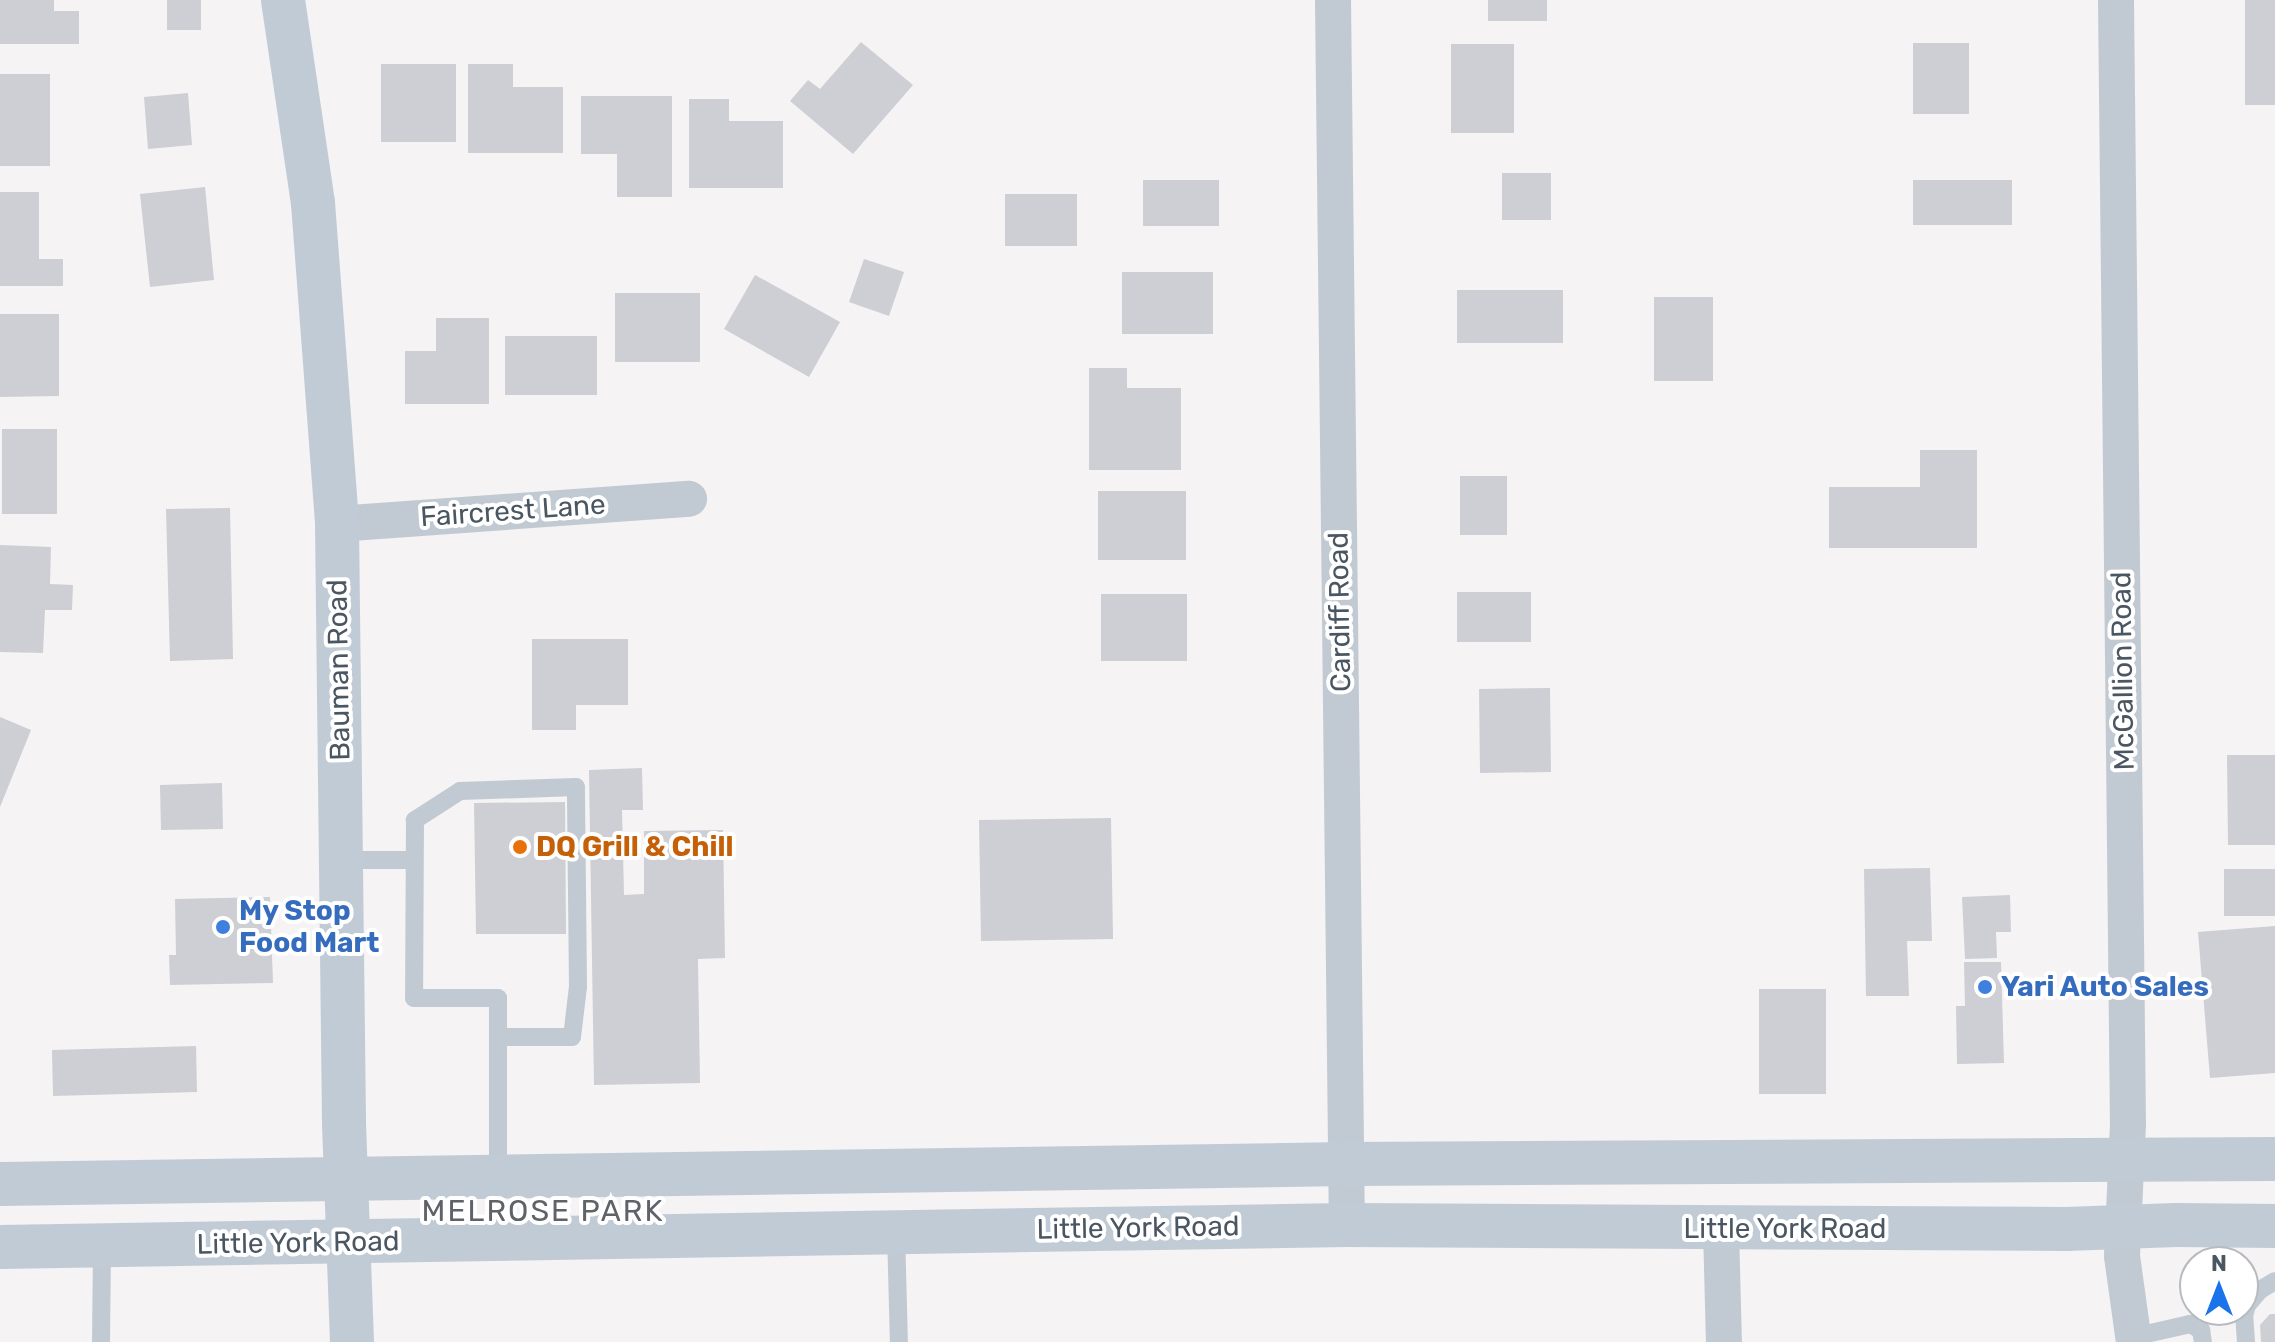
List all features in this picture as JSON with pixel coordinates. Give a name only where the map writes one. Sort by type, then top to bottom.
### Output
[{"type":"main road","name":"Bauman Road","points":[[283,0],[313,203],[337,524],[346,1178],[352,1342]]},
{"type":"main road","points":[[0,1184],[1347,1164],[2275,1159]]},
{"type":"main road","name":"Little York Road","points":[[0,1247],[1347,1225],[1721,1229],[2275,1226]]},
{"type":"street","name":"Cardiff Road","points":[[1333,0],[1347,1225]]},
{"type":"street","name":"McGallion Road","points":[[2116,0],[2125,1160],[2123,1267],[2133,1340]]},
{"type":"street","name":"Faircrest Lane","points":[[337,524],[689,499]]},
{"type":"street","points":[[1721,1229],[1724,1342]]},
{"type":"lane","points":[[498,1037],[572,1037],[578,987],[576,787],[460,791],[415,820],[414,998],[498,998],[498,1037],[498,1176]]},
{"type":"lane","points":[[341,860],[414,860]]},
{"type":"lane","points":[[896,1231],[899,1342]]},
{"type":"lane","points":[[101,1342],[102,1246]]},
{"type":"lane","points":[[2246,1342],[2244,1316],[2247,1305],[2260,1290],[2275,1281]]},
{"type":"lane","points":[[2133,1340],[2190,1324],[2201,1330],[2203,1342]]},
{"type":"building","points":[[0,0],[54,0],[54,11],[79,11],[79,44],[0,44]]},
{"type":"building","points":[[167,0],[201,0],[201,30],[167,30]]},
{"type":"building","points":[[1488,0],[1547,0],[1547,21],[1488,21]]},
{"type":"building","points":[[2245,0],[2275,0],[2275,105],[2245,105]]},
{"type":"building","points":[[861,42],[913,85],[853,154],[790,101],[808,80],[820,89]]},
{"type":"building","points":[[1913,43],[1969,43],[1969,114],[1913,114]]},
{"type":"building","points":[[1451,44],[1514,44],[1514,133],[1451,133]]},
{"type":"building","points":[[381,64],[456,64],[456,142],[381,142]]},
{"type":"building","points":[[468,64],[513,64],[513,87],[563,87],[563,153],[468,153]]},
{"type":"building","points":[[0,74],[50,74],[50,166],[0,166]]},
{"type":"building","points":[[188,93],[192,145],[148,149],[144,97]]},
{"type":"building","points":[[581,96],[672,96],[672,197],[617,197],[617,154],[581,154]]},
{"type":"building","points":[[689,99],[729,99],[729,121],[783,121],[783,188],[689,188]]},
{"type":"building","points":[[1502,173],[1551,173],[1551,220],[1502,220]]},
{"type":"building","points":[[1143,180],[1219,180],[1219,226],[1143,226]]},
{"type":"building","points":[[1913,180],[2012,180],[2012,225],[1913,225]]},
{"type":"building","points":[[205,187],[214,280],[150,287],[140,194]]},
{"type":"building","points":[[0,192],[39,192],[39,259],[63,259],[63,286],[0,286]]},
{"type":"building","points":[[1005,194],[1077,194],[1077,246],[1005,246]]},
{"type":"building","points":[[864,259],[904,272],[889,316],[849,302]]},
{"type":"building","points":[[1122,272],[1213,272],[1213,334],[1122,334]]},
{"type":"building","points":[[755,275],[840,322],[809,377],[724,329]]},
{"type":"building","points":[[1457,290],[1563,290],[1563,343],[1457,343]]},
{"type":"building","points":[[615,293],[700,293],[700,362],[615,362]]},
{"type":"building","points":[[1654,297],[1713,297],[1713,381],[1654,381]]},
{"type":"building","points":[[0,314],[59,314],[59,396],[0,397]]},
{"type":"building","points":[[436,318],[489,318],[489,404],[405,404],[405,351],[436,351]]},
{"type":"building","points":[[505,336],[597,336],[597,395],[505,395]]},
{"type":"building","points":[[1089,368],[1127,368],[1127,388],[1181,388],[1181,470],[1089,470]]},
{"type":"building","points":[[2,429],[57,429],[57,514],[2,514]]},
{"type":"building","points":[[1920,450],[1977,450],[1977,548],[1829,548],[1829,487],[1920,487]]},
{"type":"building","points":[[1460,476],[1507,476],[1507,535],[1460,535]]},
{"type":"building","points":[[1098,491],[1186,491],[1186,560],[1098,560]]},
{"type":"building","points":[[230,508],[233,659],[170,661],[166,509]]},
{"type":"building","points":[[0,545],[51,547],[50,584],[73,585],[72,610],[45,610],[43,653],[0,652]]},
{"type":"building","points":[[1457,592],[1531,592],[1531,642],[1457,642]]},
{"type":"building","points":[[1101,594],[1187,594],[1187,661],[1101,661]]},
{"type":"building","points":[[532,639],[628,639],[628,705],[576,705],[576,730],[532,730]]},
{"type":"building","points":[[1550,688],[1551,772],[1480,773],[1479,689]]},
{"type":"building","points":[[0,717],[31,730],[0,807]]},
{"type":"building","points":[[2227,755],[2275,755],[2275,845],[2228,845]]},
{"type":"building","points":[[642,768],[643,810],[622,810],[624,895],[644,894],[644,831],[723,830],[725,958],[698,959],[700,1083],[594,1085],[589,770]]},
{"type":"building","points":[[222,783],[223,829],[161,830],[160,785]]},
{"type":"building","name":"DQ Grill & Chill","points":[[565,802],[566,934],[476,934],[474,803]]},
{"type":"building","points":[[1111,818],[1113,939],[981,941],[979,820]]},
{"type":"building","points":[[1930,868],[1932,941],[1907,941],[1909,996],[1866,996],[1864,869]]},
{"type":"building","points":[[2224,869],[2275,869],[2275,916],[2224,916]]},
{"type":"building","points":[[2010,895],[2011,932],[1996,932],[1997,958],[1965,959],[1962,897]]},
{"type":"building","name":"My Stop Food Mart","points":[[270,897],[273,983],[170,985],[169,955],[176,955],[175,899]]},
{"type":"building","points":[[2275,926],[2275,1073],[2210,1078],[2198,932]]},
{"type":"building","points":[[1964,962],[2001,962],[2004,1063],[1957,1064],[1956,1006],[1965,1006]]},
{"type":"building","points":[[1759,989],[1826,989],[1826,1094],[1759,1094]]},
{"type":"building","points":[[196,1046],[197,1092],[53,1096],[52,1050]]},
{"type":"building","points":[[2270,1314],[2275,1314],[2275,1342],[2261,1342],[2260,1325]]},
{"type":"place","name":"DQ Grill & Chill","points":[[520,847]]},
{"type":"place","name":"My Stop Food Mart","points":[[223,927]]},
{"type":"place","name":"Yari Auto Sales","points":[[1985,987]]},
{"type":"district","name":"MELROSE PARK","points":[[543,1211]]}]
